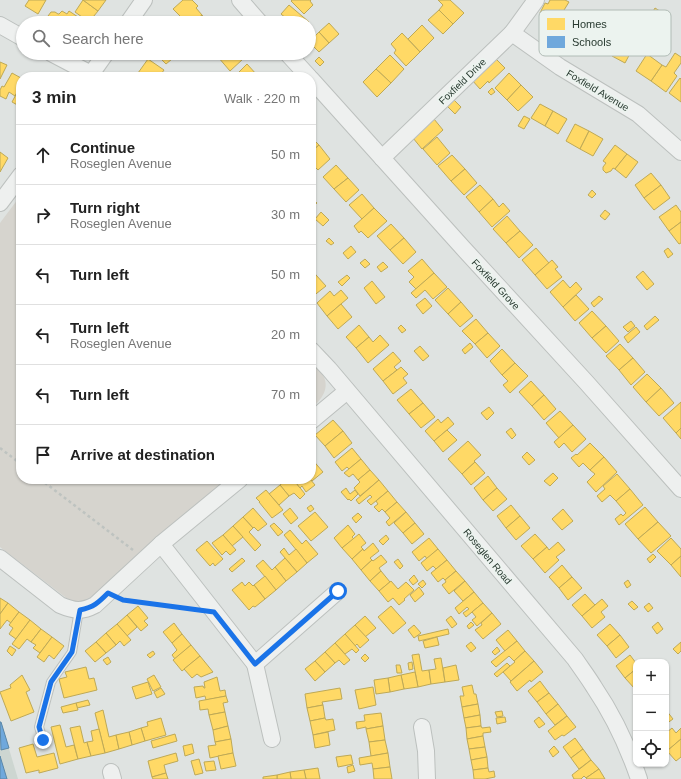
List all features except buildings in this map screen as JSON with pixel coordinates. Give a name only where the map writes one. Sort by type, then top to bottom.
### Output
[{"type":"street","points":[[133,16],[144,0]]},
{"type":"street","name":"Foxfield Drive","points":[[382,158],[512,33],[536,0]]},
{"type":"street","points":[[244,2],[255,16]]},
{"type":"street","points":[[0,26],[16,34]]},
{"type":"street","name":"Foxfield Avenue","points":[[512,33],[539,52]]},
{"type":"street","name":"Foxfield Avenue","points":[[544,56],[638,114],[681,152]]},
{"type":"street","points":[[63,60],[83,72]]},
{"type":"street","points":[[93,72],[101,60]]},
{"type":"street","name":"Foxfield Grove","points":[[293,60],[304,72]]},
{"type":"street","name":"Foxfield Grove","points":[[316,85],[681,489]]},
{"type":"street","points":[[0,203],[16,182]]},
{"type":"street","name":"Roseglen Road","points":[[316,355],[575,659],[595,687],[612,717],[626,746],[639,779]]},
{"type":"street","points":[[316,417],[347,391]]},
{"type":"street","points":[[0,558],[60,605],[70,609],[80,610],[88,608],[95,605],[161,544],[234,484]]},
{"type":"street","points":[[161,544],[255,664],[272,739]]},
{"type":"street","points":[[255,664],[338,591]]},
{"type":"street","points":[[422,727],[426,751],[427,779]]},
{"type":"lane","points":[[43,740],[39,727],[49,689],[51,682],[72,652],[80,610]]},
{"type":"path","points":[[0,448],[16,460]]},
{"type":"path","points":[[47,484],[144,559]]},
{"type":"path","points":[[108,593],[123,600],[214,612]]},
{"type":"shaded area","points":[[16,202],[16,484],[223,484],[91,597],[80,602],[69,600],[0,547],[0,223]]},
{"type":"shaded area","points":[[316,367],[325,378],[326,384],[324,393],[316,404]]},
{"type":"shaded area","points":[[0,721],[1,722],[18,779],[0,779]]},
{"type":"route","points":[[43,740],[39,727],[51,682],[72,652],[80,610],[95,605],[108,593],[123,600],[214,612],[255,664],[338,591]]}]
